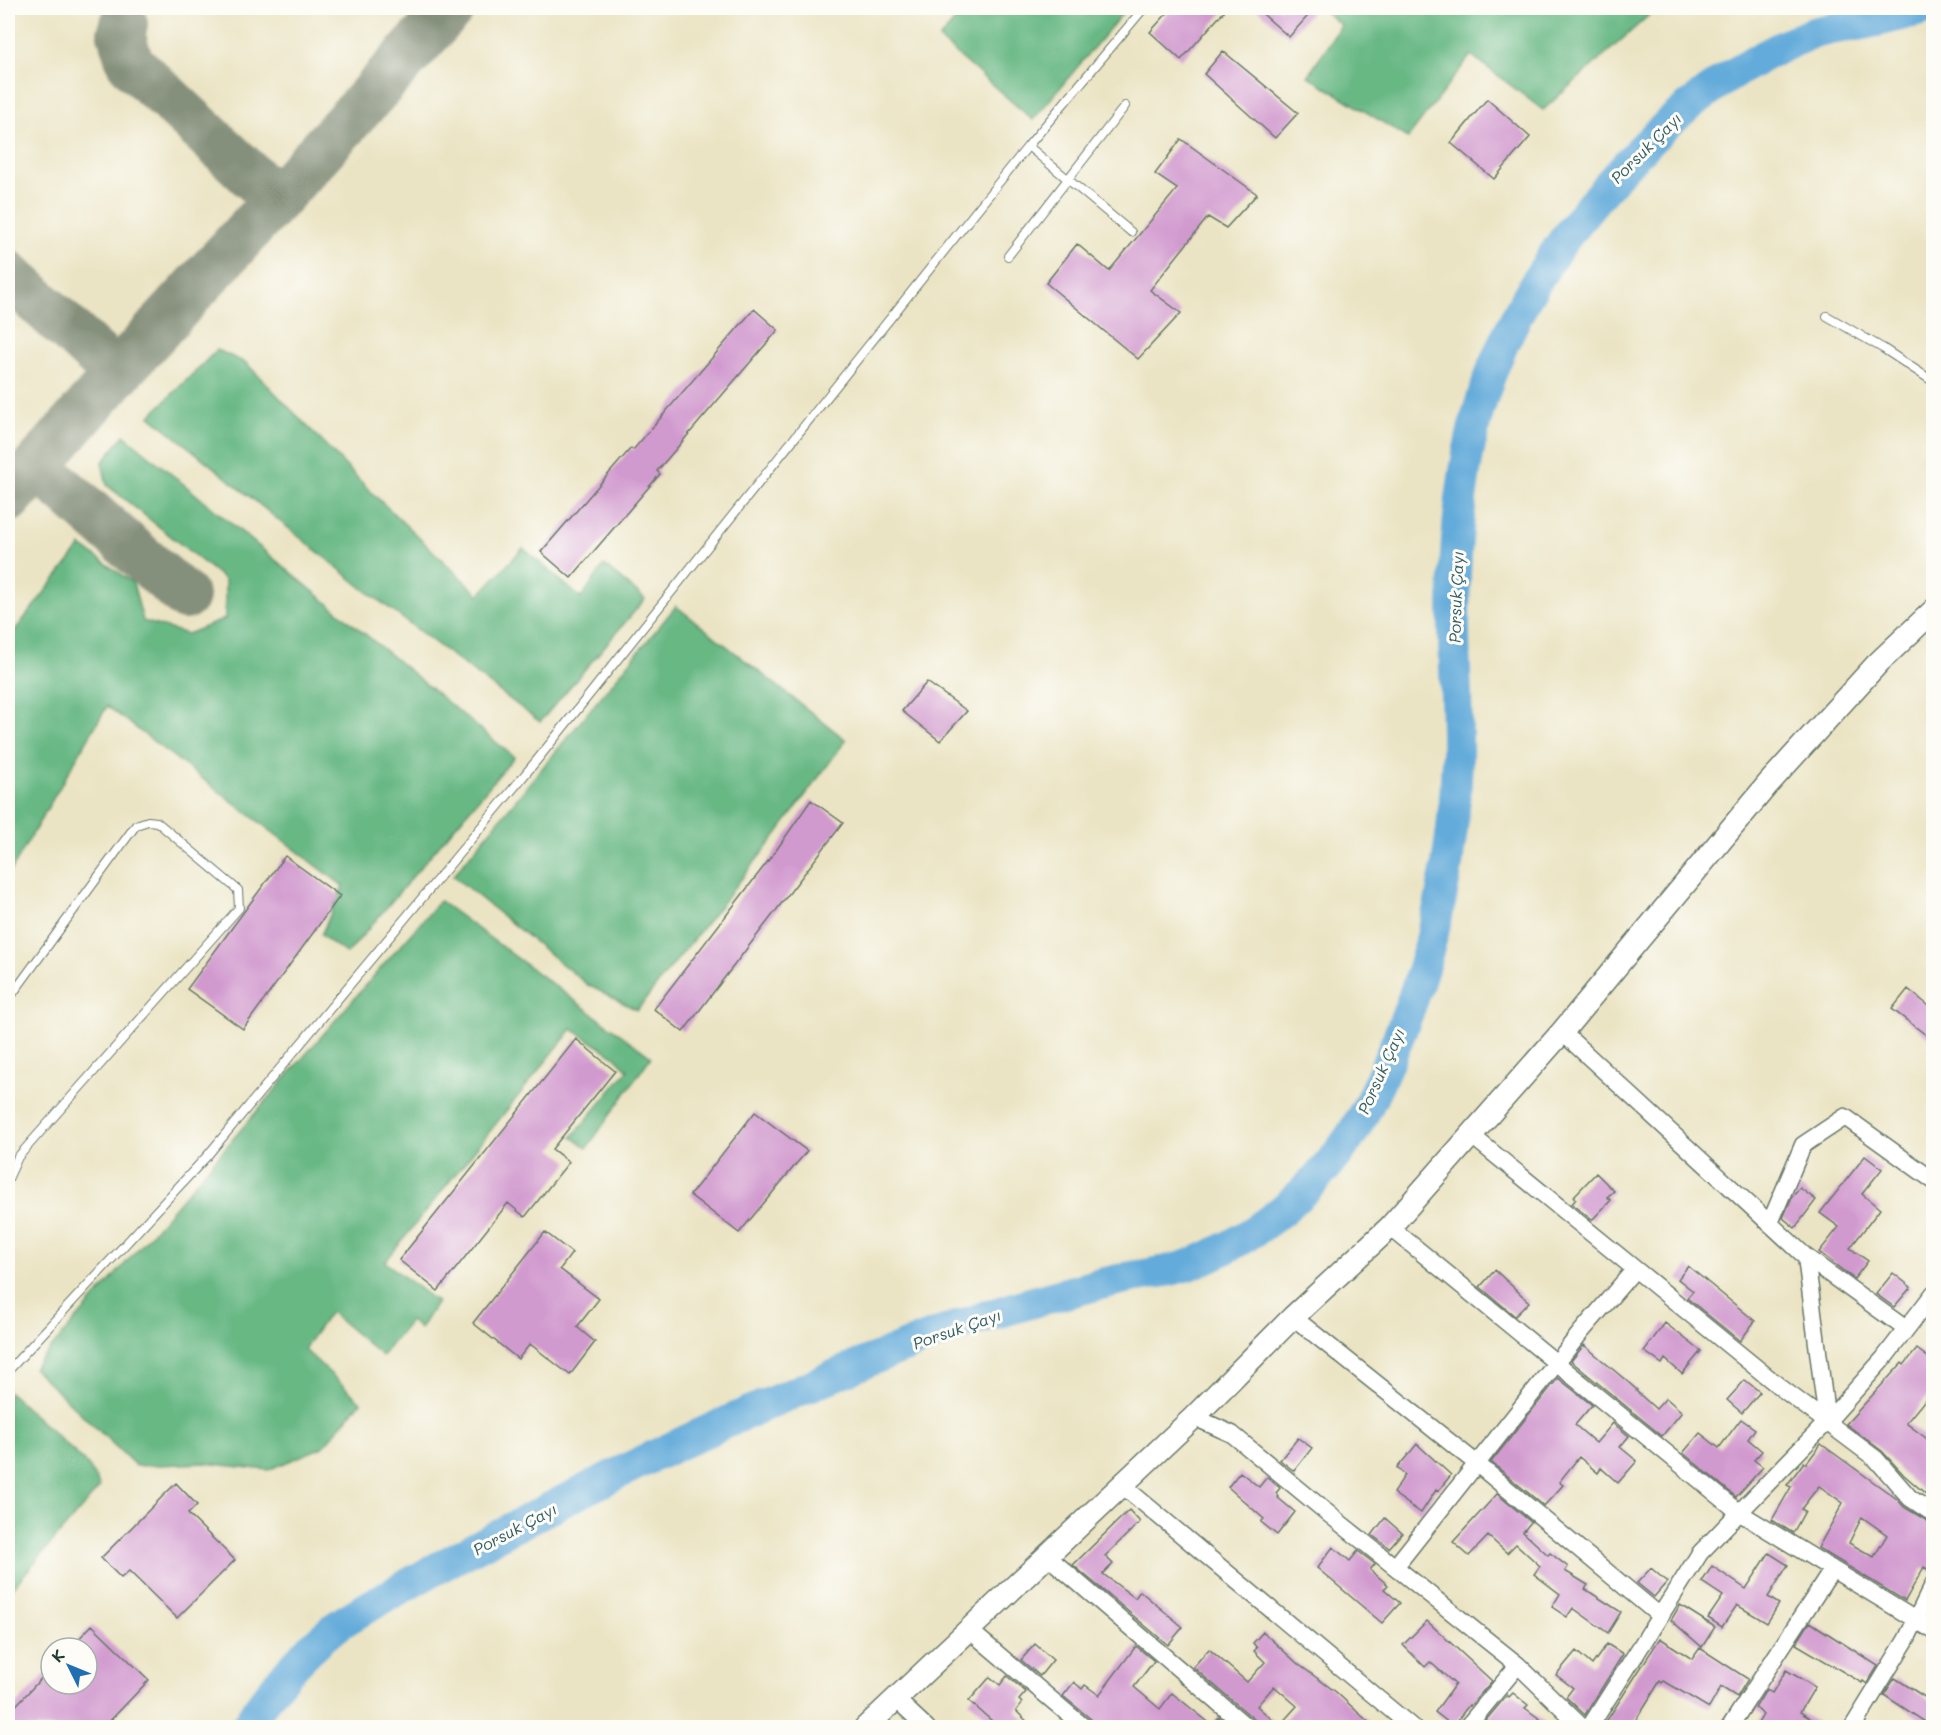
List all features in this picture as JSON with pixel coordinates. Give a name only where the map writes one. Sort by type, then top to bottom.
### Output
[{"type":"street","points":[[865,1728],[1194,1417],[1293,1317],[1390,1227],[1562,1032],[1768,784],[1878,663],[1934,610]]},
{"type":"street","points":[[1562,1032],[1806,1257],[1906,1329]]},
{"type":"street","points":[[1770,1223],[1803,1145],[1845,1117],[1934,1181]]},
{"type":"street","points":[[1471,1135],[1780,1387],[1876,1459],[1910,1497],[1934,1514]]},
{"type":"street","points":[[1390,1227],[1740,1513],[1934,1631]]},
{"type":"street","points":[[1806,1257],[1827,1422]]},
{"type":"street","points":[[1395,1567],[1556,1363],[1635,1269]]},
{"type":"street","points":[[1589,1728],[1700,1553],[1827,1422],[1884,1358],[1934,1293]]},
{"type":"street","points":[[1293,1317],[1476,1463],[1660,1616]]},
{"type":"street","points":[[1194,1417],[1232,1434],[1518,1665],[1583,1728]]},
{"type":"street","points":[[1122,1485],[1413,1728]]},
{"type":"street","points":[[1047,1556],[1248,1728]]},
{"type":"street","points":[[1729,1728],[1832,1570]]},
{"type":"street","points":[[1852,1728],[1906,1640],[1934,1582]]},
{"type":"street","points":[[968,1629],[1085,1728]]},
{"type":"street","points":[[1466,1728],[1518,1665]]},
{"type":"street","points":[[896,1699],[927,1728]]},
{"type":"lane","points":[[8,1371],[207,1156],[521,779],[1028,147],[1144,8]]},
{"type":"lane","points":[[1008,256],[1125,106]]},
{"type":"lane","points":[[1028,147],[1131,232]]},
{"type":"lane","points":[[1827,316],[1884,349],[1934,382]]},
{"type":"lane","points":[[8,1000],[136,825],[148,821],[157,822],[238,890],[238,908],[18,1156],[8,1179]]},
{"type":"green space","points":[[966,8],[1127,8],[1033,120],[939,39]]},
{"type":"green space","points":[[1320,8],[1657,8],[1543,110],[1471,55],[1408,138],[1308,76],[1341,25]]},
{"type":"green space","points":[[217,350],[246,363],[370,491],[479,595],[523,548],[581,598],[604,565],[645,599],[540,722],[365,590],[150,416]]},
{"type":"green space","points":[[124,435],[514,757],[347,954],[321,935],[343,886],[107,706],[8,876],[8,639],[81,546],[133,583],[143,621],[187,634],[225,619],[225,580],[107,485],[102,463]]},
{"type":"green space","points":[[676,606],[846,740],[774,838],[637,1010],[588,985],[453,876]]},
{"type":"green space","points":[[440,901],[651,1057],[587,1148],[572,1137],[628,1070],[614,1056],[572,1029],[385,1262],[437,1302],[420,1329],[410,1321],[382,1356],[330,1312],[304,1349],[361,1402],[323,1447],[268,1470],[204,1463],[136,1466],[33,1368]]},
{"type":"green space","points":[[8,1391],[89,1466],[100,1487],[10,1591],[8,1589]]},
{"type":"building","points":[[1172,8],[1227,8],[1181,60],[1150,32]]},
{"type":"building","points":[[1256,8],[1315,8],[1289,37]]},
{"type":"building","points":[[1223,51],[1298,113],[1275,138],[1204,74]]},
{"type":"building","points":[[1487,99],[1530,137],[1494,179],[1451,143]]},
{"type":"building","points":[[1181,139],[1257,194],[1226,228],[1208,217],[1150,290],[1181,313],[1138,359],[1046,283],[1077,244],[1109,271],[1177,189],[1155,174]]},
{"type":"building","points":[[754,309],[778,330],[657,471],[660,474],[571,578],[541,552],[631,448],[633,450]]},
{"type":"building","points":[[927,682],[967,711],[940,741],[902,711]]},
{"type":"building","points":[[811,800],[843,823],[683,1032],[654,1009],[775,852]]},
{"type":"building","points":[[285,856],[340,896],[243,1029],[187,989]]},
{"type":"building","points":[[1908,989],[1934,1010],[1934,1041],[1892,1009]]},
{"type":"building","points":[[576,1039],[615,1071],[552,1149],[569,1162],[525,1217],[508,1203],[438,1291],[399,1260]]},
{"type":"building","points":[[755,1112],[807,1151],[739,1233],[690,1195]]},
{"type":"building","points":[[1865,1156],[1882,1169],[1862,1194],[1880,1209],[1850,1248],[1868,1261],[1854,1279],[1819,1252],[1839,1227],[1820,1213]]},
{"type":"building","points":[[1596,1173],[1614,1191],[1607,1197],[1611,1200],[1592,1220],[1572,1204],[1576,1199],[1573,1197]]},
{"type":"building","points":[[1800,1188],[1816,1200],[1795,1228],[1783,1218],[1792,1197]]},
{"type":"building","points":[[545,1232],[572,1253],[560,1269],[599,1299],[577,1327],[595,1342],[570,1375],[530,1344],[518,1359],[473,1323]]},
{"type":"building","points":[[1688,1266],[1755,1321],[1740,1341],[1687,1298],[1693,1291],[1678,1279]]},
{"type":"building","points":[[1495,1270],[1529,1302],[1515,1316],[1480,1287]]},
{"type":"building","points":[[1893,1273],[1911,1287],[1894,1307],[1876,1294]]},
{"type":"building","points":[[1665,1323],[1701,1351],[1682,1374],[1665,1359],[1662,1364],[1644,1351]]},
{"type":"building","points":[[1584,1345],[1656,1409],[1666,1398],[1682,1412],[1662,1436],[1571,1361]]},
{"type":"building","points":[[1917,1349],[1934,1362],[1934,1389],[1906,1423],[1934,1444],[1934,1501],[1904,1475],[1882,1451],[1846,1424]]},
{"type":"building","points":[[1558,1378],[1592,1405],[1575,1425],[1596,1443],[1613,1423],[1629,1436],[1620,1447],[1637,1461],[1618,1483],[1601,1468],[1598,1473],[1579,1457],[1559,1482],[1563,1485],[1544,1506],[1491,1462]]},
{"type":"building","points":[[1745,1380],[1760,1392],[1742,1413],[1727,1400]]},
{"type":"building","points":[[1741,1419],[1755,1429],[1748,1439],[1762,1451],[1754,1460],[1763,1467],[1736,1497],[1683,1453],[1700,1433],[1719,1448]]},
{"type":"building","points":[[1298,1438],[1312,1448],[1294,1471],[1280,1460]]},
{"type":"building","points":[[1417,1444],[1451,1475],[1438,1491],[1436,1490],[1421,1513],[1393,1493],[1405,1475],[1397,1468]]},
{"type":"building","points":[[1821,1444],[1897,1499],[1904,1507],[1934,1525],[1934,1573],[1924,1567],[1905,1601],[1818,1548],[1843,1503],[1819,1486],[1801,1509],[1805,1511],[1793,1533],[1772,1520],[1791,1487],[1787,1485],[1804,1462],[1806,1464]],"holes":[[[1862,1517],[1887,1535],[1874,1557],[1849,1543]]]},
{"type":"building","points":[[1240,1472],[1259,1487],[1267,1477],[1280,1488],[1276,1493],[1277,1497],[1295,1512],[1277,1535],[1261,1522],[1264,1519],[1228,1487]]},
{"type":"building","points":[[176,1483],[197,1505],[188,1514],[235,1560],[177,1618],[129,1571],[121,1578],[101,1558]]},
{"type":"building","points":[[1497,1494],[1531,1522],[1523,1532],[1548,1555],[1550,1553],[1568,1567],[1565,1571],[1588,1585],[1585,1589],[1621,1612],[1608,1633],[1573,1608],[1567,1617],[1552,1607],[1560,1594],[1534,1574],[1540,1566],[1516,1544],[1507,1553],[1488,1536],[1469,1556],[1453,1542]]},
{"type":"building","points":[[1129,1510],[1140,1522],[1105,1556],[1113,1564],[1103,1574],[1135,1598],[1140,1591],[1183,1627],[1168,1645],[1073,1565]]},
{"type":"building","points":[[1385,1518],[1402,1533],[1389,1548],[1372,1535]]},
{"type":"building","points":[[1333,1547],[1350,1561],[1358,1551],[1375,1564],[1370,1570],[1388,1585],[1384,1589],[1400,1603],[1382,1623],[1317,1568]]},
{"type":"building","points":[[1769,1553],[1788,1565],[1768,1597],[1779,1604],[1767,1623],[1737,1605],[1722,1627],[1708,1618],[1723,1596],[1702,1582],[1712,1566],[1746,1589]]},
{"type":"building","points":[[1651,1568],[1667,1582],[1654,1597],[1637,1583]]},
{"type":"building","points":[[1680,1605],[1715,1627],[1702,1647],[1671,1620]]},
{"type":"building","points":[[1427,1621],[1492,1681],[1453,1726],[1435,1712],[1455,1684],[1430,1662],[1425,1667],[1403,1645]]},
{"type":"building","points":[[1810,1622],[1878,1666],[1867,1684],[1796,1644]]},
{"type":"building","points":[[92,1625],[149,1680],[103,1728],[8,1728],[8,1714],[39,1681],[39,1696],[99,1696],[99,1636],[81,1636]]},
{"type":"building","points":[[1263,1632],[1298,1664],[1336,1692],[1375,1728],[1258,1728],[1255,1720],[1193,1667],[1209,1649],[1247,1682],[1265,1662],[1254,1651],[1257,1648],[1253,1643]],"holes":[[[1274,1686],[1297,1706],[1279,1726],[1257,1706]]]},
{"type":"building","points":[[1660,1638],[1692,1659],[1700,1648],[1748,1679],[1737,1697],[1721,1687],[1709,1708],[1664,1681],[1662,1683],[1660,1681],[1631,1728],[1602,1728]]},
{"type":"building","points":[[1035,1644],[1053,1660],[1040,1676],[1021,1660]]},
{"type":"building","points":[[1607,1644],[1623,1654],[1585,1715],[1566,1697],[1573,1688],[1556,1675],[1576,1651],[1592,1665]]},
{"type":"building","points":[[1136,1646],[1154,1661],[1134,1687],[1160,1709],[1172,1693],[1212,1725],[1219,1717],[1231,1728],[1095,1728],[1092,1720],[1063,1696],[1074,1682],[1082,1689],[1085,1685],[1099,1695]]},
{"type":"building","points":[[1786,1670],[1815,1687],[1800,1712],[1825,1728],[1755,1728],[1763,1715],[1755,1708],[1766,1690],[1772,1693]]},
{"type":"building","points":[[1007,1676],[1026,1692],[1019,1700],[1022,1703],[1016,1711],[1034,1728],[1000,1728],[969,1701],[990,1677],[1000,1685]]},
{"type":"building","points":[[1895,1678],[1934,1703],[1934,1715],[1928,1724],[1884,1695]]},
{"type":"building","points":[[1513,1693],[1528,1705],[1525,1708],[1552,1728],[1494,1728],[1486,1720],[1507,1695],[1509,1697]]},
{"type":"waterway","name":"Porsuk Çayı","points":[[245,1728],[286,1674],[334,1628],[430,1572],[571,1497],[722,1424],[937,1334],[1055,1296],[1191,1264],[1254,1232],[1308,1187],[1349,1138],[1373,1095],[1400,1033],[1433,934],[1447,865],[1455,795],[1457,760],[1455,576],[1464,476],[1483,395],[1508,333],[1540,275],[1579,220],[1645,145],[1695,101],[1751,63],[1811,34],[1928,8]]},
{"type":"taxiway","points":[[8,499],[117,374],[451,8]]},
{"type":"taxiway","points":[[124,24],[121,34],[130,63],[276,199]]},
{"type":"taxiway","points":[[8,274],[117,374]]},
{"type":"taxiway","points":[[37,466],[185,596]]}]
